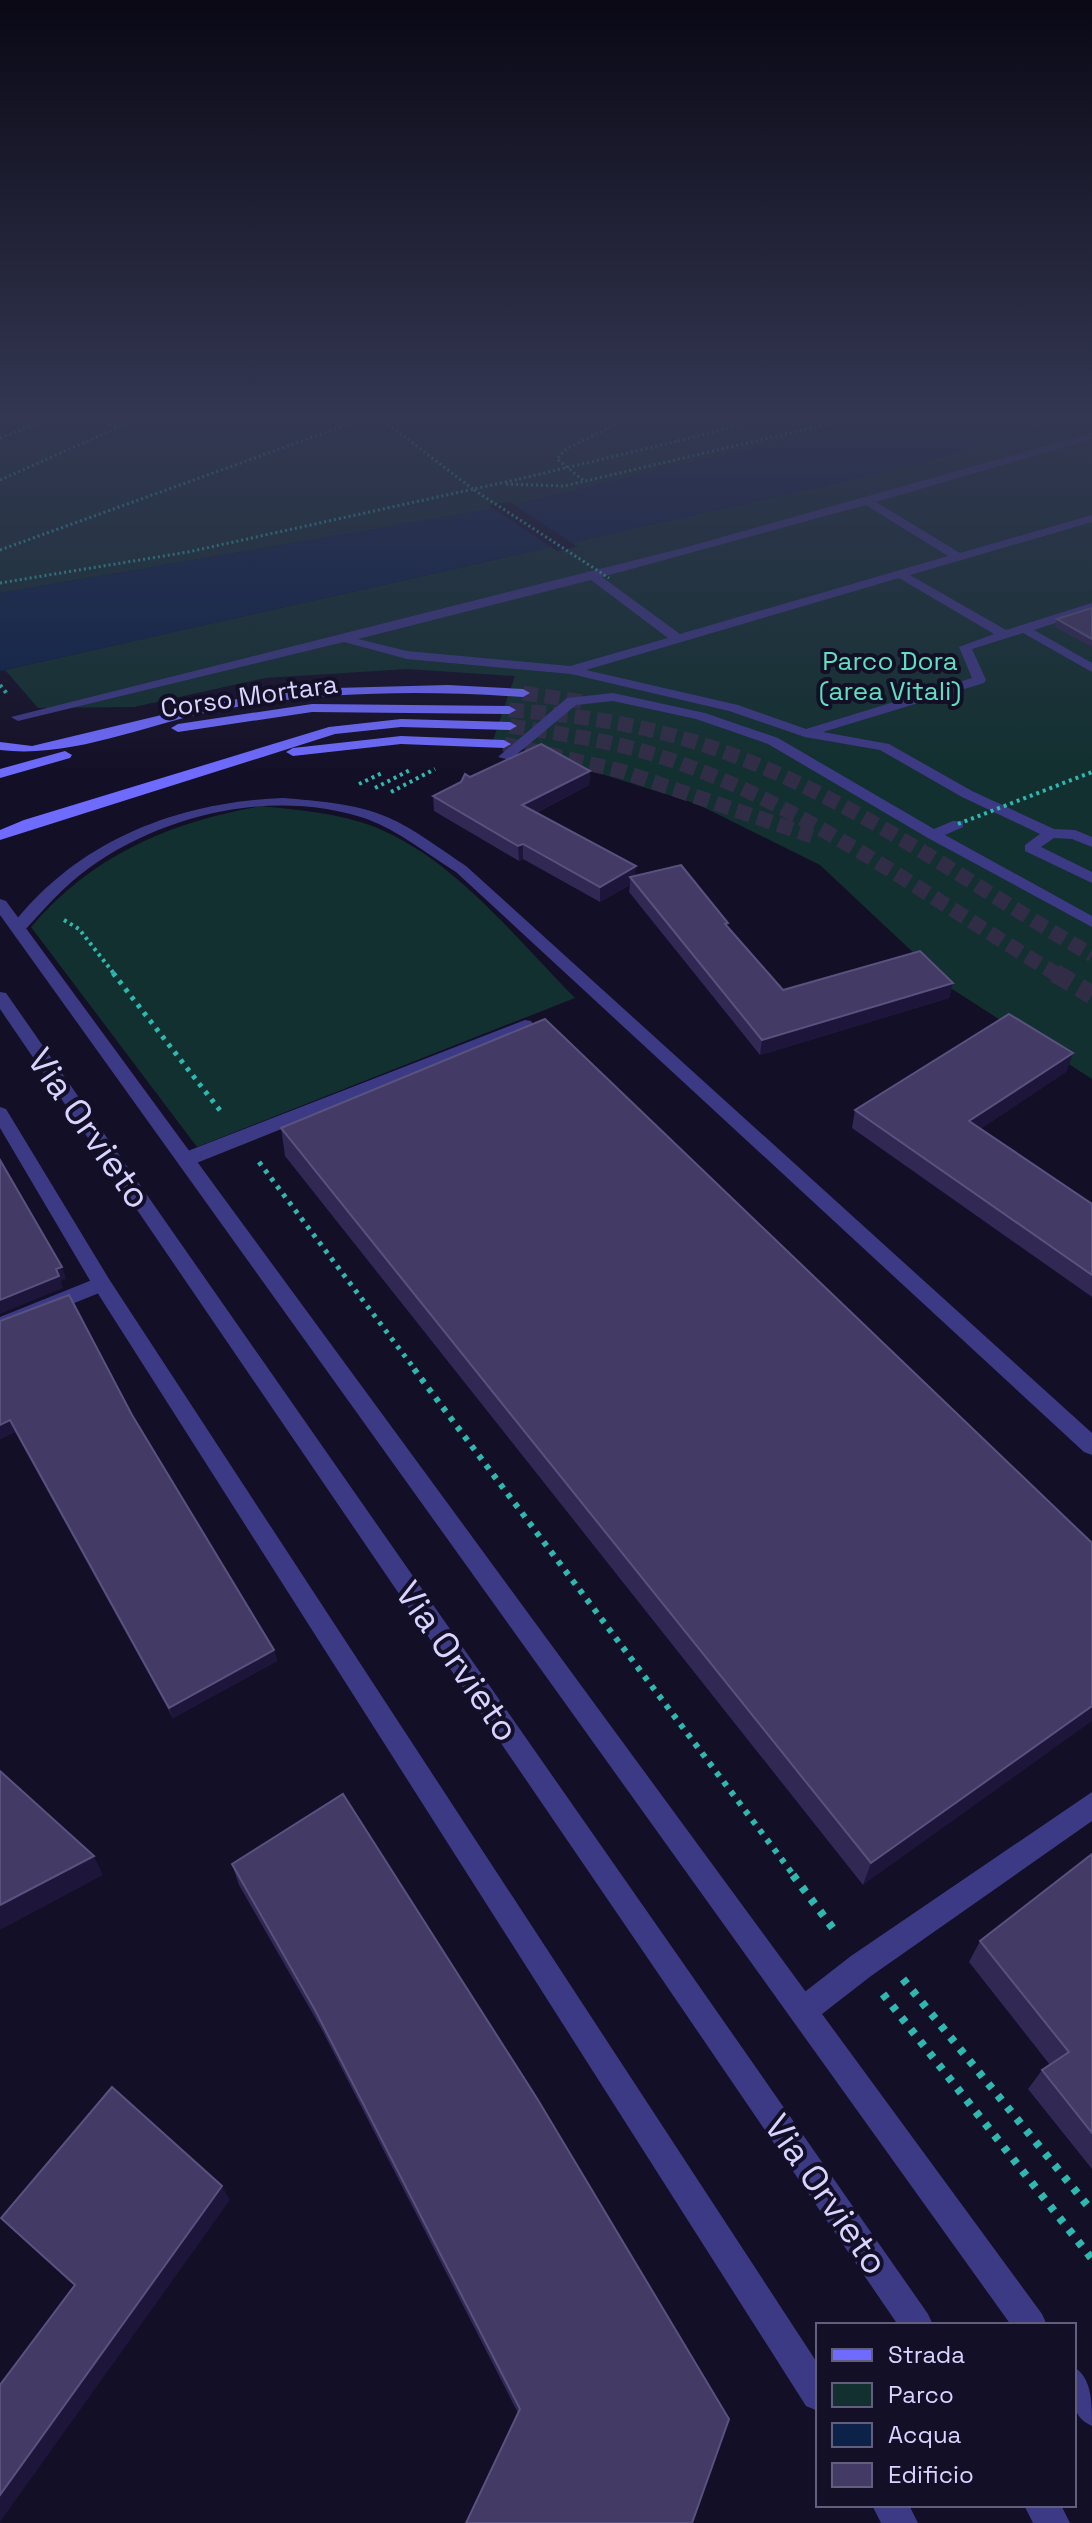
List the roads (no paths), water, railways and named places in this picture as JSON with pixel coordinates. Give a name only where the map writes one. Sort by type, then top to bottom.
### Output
[{"type":"main road","points":[[0,746],[32,750],[223,705],[320,692],[397,688],[523,693]]},
{"type":"main road","name":"Corso Mortara","points":[[0,774],[161,731],[255,715],[312,708],[384,706],[509,710]]},
{"type":"main road","name":"Corso Mortara","points":[[0,835],[29,823],[334,730],[401,723],[510,726]]},
{"type":"main road","name":"Corso Mortara","points":[[250,757],[401,740],[504,750]]},
{"type":"street","points":[[18,717],[346,639],[732,539]]},
{"type":"street","points":[[928,539],[958,557]]},
{"type":"street","points":[[571,670],[1021,539]]},
{"type":"street","points":[[900,574],[1005,635]]},
{"type":"street","points":[[592,575],[677,638]]},
{"type":"street","points":[[805,733],[979,680],[965,647],[1092,607]]},
{"type":"street","points":[[1024,629],[1092,668]]},
{"type":"street","points":[[346,639],[407,655],[571,670],[733,708],[805,733],[884,747],[967,794],[1051,833],[1075,835],[1092,842]]},
{"type":"street","points":[[504,750],[572,701],[613,697],[700,716],[773,741],[933,835],[1092,922]]},
{"type":"street","points":[[18,928],[56,887],[93,859],[135,836],[213,809],[257,801],[299,802],[342,808],[387,822],[461,869],[1092,1446]]},
{"type":"street","points":[[933,835],[958,824]]},
{"type":"street","points":[[1051,833],[1030,848],[1092,878]]},
{"type":"street","name":"Via Orvieto","points":[[0,904],[1030,2323]]},
{"type":"street","name":"Via Orvieto","points":[[0,997],[916,2323]]},
{"type":"street","points":[[187,1159],[525,1025]]},
{"type":"street","name":"Via Orvieto","points":[[0,1113],[102,1284],[816,2391]]},
{"type":"street","points":[[0,1325],[102,1284]]},
{"type":"street","points":[[803,2011],[1092,1805]]},
{"type":"street","points":[[1076,2387],[1092,2409]]},
{"type":"water","points":[[318,539],[588,539],[0,671],[0,593]]},
{"type":"tunnel","points":[[523,693],[585,702]]},
{"type":"tunnel","points":[[509,710],[593,719],[676,736],[778,774],[870,821],[1092,955]]},
{"type":"tunnel","points":[[510,726],[627,747],[665,758],[768,801],[867,856],[1058,975]]},
{"type":"tunnel","points":[[504,744],[621,771],[812,836]]},
{"type":"tunnel","points":[[1055,973],[1092,995]]},
{"type":"park label","name":"Parco Dora (area Vitali)","points":[[890,676]]}]
